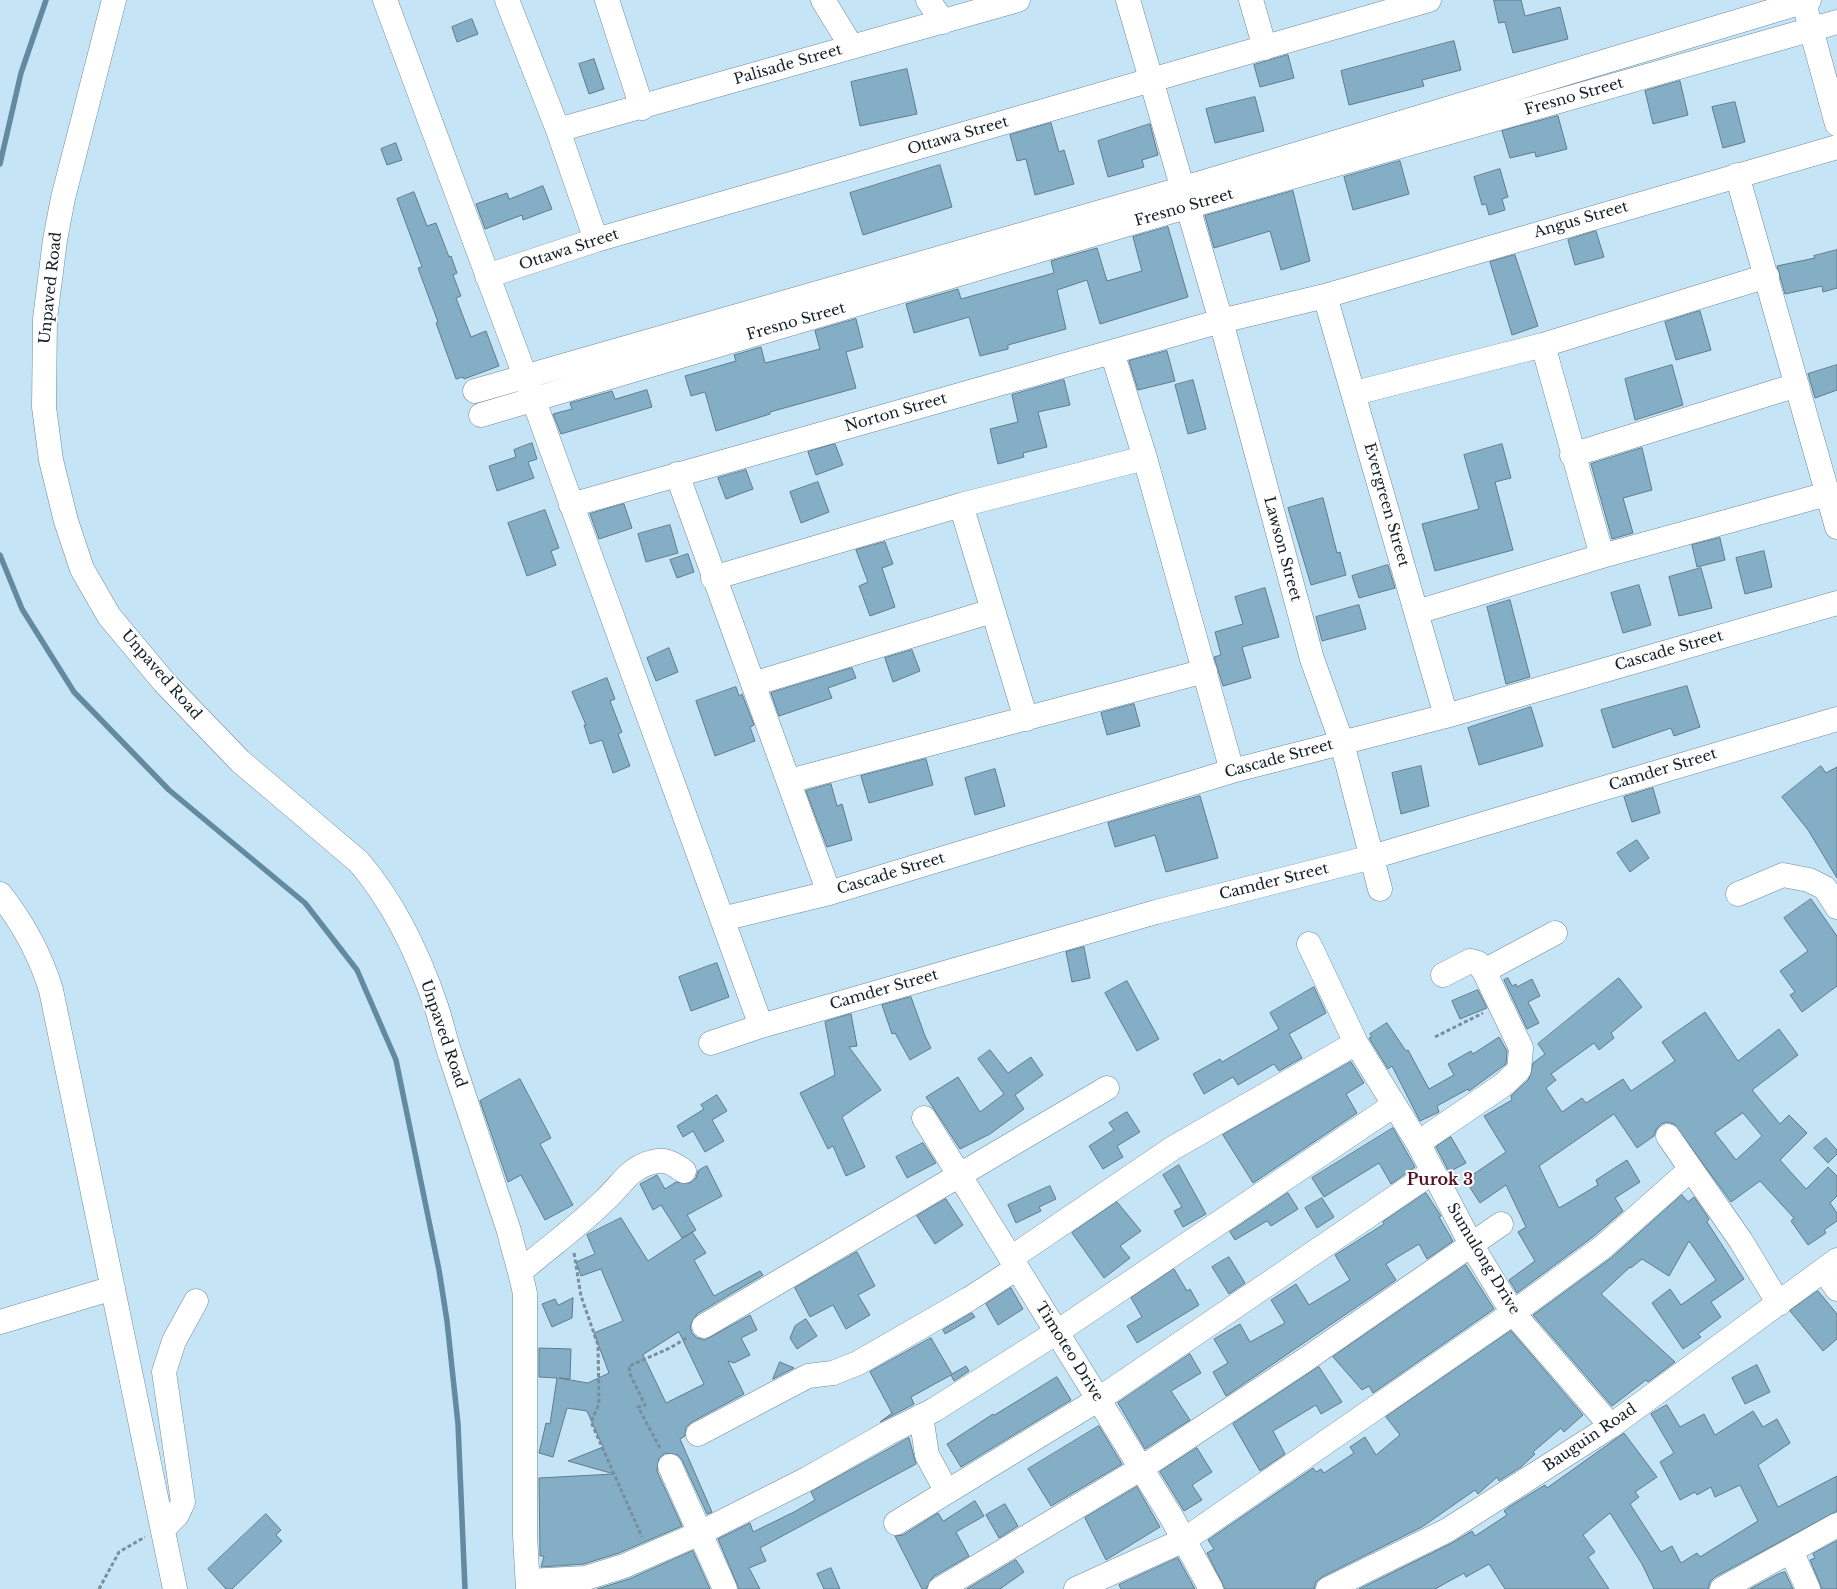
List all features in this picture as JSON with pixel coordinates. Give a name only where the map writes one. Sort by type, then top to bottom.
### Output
[{"type":"street","name":"Unpaved Road","points":[[114,0],[64,198],[55,240],[45,319],[44,407],[51,460],[69,529],[82,568],[109,616],[164,682],[240,761],[298,813],[349,852],[369,874],[400,923],[436,1006],[509,1231],[515,1258],[521,1271],[525,1294],[524,1505],[528,1585]]},
{"type":"street","points":[[385,0],[525,376],[761,1026]]},
{"type":"street","points":[[507,0],[558,130],[596,240]]},
{"type":"street","points":[[607,0],[642,108]]},
{"type":"street","points":[[823,0],[851,46]]},
{"type":"street","points":[[928,0],[943,22]]},
{"type":"street","name":"Palisade Street","points":[[558,130],[642,108],[851,46],[1018,0]]},
{"type":"street","name":"Lawson Street","points":[[1128,0],[1221,321],[1312,659],[1342,743],[1380,889]]},
{"type":"street","points":[[1251,0],[1265,48]]},
{"type":"street","name":"Ottawa Street","points":[[487,276],[596,240],[1429,0]]},
{"type":"street","points":[[1805,0],[1837,124]]},
{"type":"street","name":"Fresno Street","points":[[481,414],[1184,198],[1805,0]]},
{"type":"street","name":"Fresno Street","points":[[475,391],[1837,22]]},
{"type":"street","name":"Angus Street","points":[[1221,321],[1325,296],[1837,147]]},
{"type":"street","points":[[1737,175],[1837,527]]},
{"type":"street","points":[[1355,393],[1543,345],[1767,276]]},
{"type":"street","name":"Evergreen Street","points":[[1325,296],[1355,393],[1446,716]]},
{"type":"street","name":"Norton Street","points":[[571,506],[677,474],[1221,321]]},
{"type":"street","points":[[1543,345],[1602,556]]},
{"type":"street","points":[[1112,352],[1145,458],[1232,771]]},
{"type":"street","points":[[1572,454],[1797,386]]},
{"type":"street","points":[[714,578],[961,505],[1145,458]]},
{"type":"street","points":[[677,474],[829,893]]},
{"type":"street","points":[[1418,612],[1602,556],[1827,494]]},
{"type":"street","points":[[961,505],[1026,719]]},
{"type":"street","name":"Cascade Street","points":[[722,919],[829,893],[1232,771],[1446,716],[1837,603]]},
{"type":"street","points":[[754,684],[992,612]]},
{"type":"street","points":[[789,781],[1205,671]]},
{"type":"street","name":"Camder Street","points":[[711,1043],[761,1026],[1156,912],[1372,857],[1837,719]]},
{"type":"street","points":[[1738,894],[1783,875],[1808,880],[1825,888],[1837,907]]},
{"type":"street","points":[[0,894],[31,940],[44,967],[51,990],[175,1589]]},
{"type":"street","points":[[1484,970],[1555,933]]},
{"type":"street","name":"Sumulong Drive","points":[[1309,944],[1356,1043],[1418,1143],[1431,1173],[1472,1246],[1514,1313],[1611,1426]]},
{"type":"street","points":[[1418,1143],[1503,1085],[1519,1070],[1521,1048],[1484,970],[1478,963],[1470,961],[1443,975]]},
{"type":"street","points":[[698,1434],[808,1376],[833,1374],[858,1362],[969,1299],[1014,1263],[1173,1148],[1356,1043]]},
{"type":"street","points":[[704,1326],[1107,1088]]},
{"type":"street","points":[[528,1585],[586,1578],[624,1566],[700,1533],[807,1479],[921,1416],[1057,1332],[1394,1105]]},
{"type":"street","name":"Timoteo Drive","points":[[924,1118],[1099,1398],[1211,1589]]},
{"type":"street","points":[[1668,1136],[1740,1241],[1779,1304]]},
{"type":"street","points":[[521,1271],[607,1199],[627,1174],[642,1165],[666,1160],[684,1171]]},
{"type":"street","points":[[1076,1589],[1184,1540],[1514,1313],[1603,1247],[1691,1169]]},
{"type":"street","points":[[896,1524],[1099,1398],[1431,1173]]},
{"type":"street","points":[[940,1589],[1140,1469],[1472,1246],[1501,1224]]},
{"type":"street","name":"Bauguin Road","points":[[1328,1589],[1446,1531],[1611,1426],[1779,1304],[1833,1273]]},
{"type":"street","points":[[0,1322],[113,1288]]},
{"type":"street","points":[[163,1529],[177,1515],[183,1502],[164,1372],[174,1341],[196,1300]]},
{"type":"street","points":[[921,1416],[927,1455],[947,1492]]},
{"type":"street","points":[[670,1466],[725,1589]]},
{"type":"street","points":[[1723,1589],[1837,1525]]},
{"type":"street","points":[[1791,1551],[1808,1589]]},
{"type":"path","points":[[1435,1037],[1500,1006]]},
{"type":"path","points":[[563,1236],[574,1252],[581,1296],[598,1345],[599,1404],[591,1422],[649,1554]]},
{"type":"path","points":[[670,1466],[638,1407],[645,1405],[630,1374],[629,1366],[670,1348],[704,1326]]},
{"type":"path","points":[[99,1589],[119,1552],[136,1541],[163,1529]]},
{"type":"building","points":[[1494,0],[1521,0],[1525,16],[1560,7],[1568,39],[1513,53],[1505,22],[1499,23]]},
{"type":"building","points":[[472,19],[478,34],[457,42],[452,27]]},
{"type":"building","points":[[1454,41],[1461,70],[1422,80],[1424,86],[1349,105],[1341,71]]},
{"type":"building","points":[[1288,55],[1294,78],[1260,87],[1254,65]]},
{"type":"building","points":[[594,59],[604,89],[589,94],[579,64]]},
{"type":"building","points":[[907,69],[917,114],[860,126],[851,82]]},
{"type":"building","points":[[1680,81],[1688,115],[1653,124],[1645,91]]},
{"type":"building","points":[[1255,97],[1264,131],[1215,143],[1206,109]]},
{"type":"building","points":[[1735,102],[1745,142],[1723,148],[1712,107]]},
{"type":"building","points":[[1558,116],[1567,149],[1536,157],[1535,152],[1510,158],[1502,131]]},
{"type":"building","points":[[1051,123],[1059,152],[1064,150],[1074,184],[1035,195],[1026,159],[1017,161],[1010,135]]},
{"type":"building","points":[[1150,124],[1158,155],[1142,160],[1144,167],[1108,177],[1098,141]]},
{"type":"building","points":[[396,143],[402,160],[387,165],[381,149]]},
{"type":"building","points":[[1400,161],[1409,194],[1353,210],[1344,177]]},
{"type":"building","points":[[940,165],[952,207],[863,235],[850,193]]},
{"type":"building","points":[[1500,169],[1508,197],[1502,199],[1505,210],[1489,215],[1486,204],[1482,205],[1474,177]]},
{"type":"building","points":[[543,186],[552,209],[523,220],[522,215],[485,229],[476,204],[507,193],[509,199]]},
{"type":"building","points":[[1293,191],[1310,261],[1281,270],[1270,231],[1214,248],[1205,216]]},
{"type":"building","points":[[414,192],[427,226],[436,223],[449,257],[451,256],[457,273],[453,275],[461,296],[456,298],[471,337],[486,331],[499,366],[464,379],[463,377],[456,379],[418,268],[422,267],[397,199]]},
{"type":"building","points":[[1168,227],[1188,297],[1100,324],[1087,280],[1057,290],[1066,329],[1008,345],[1008,349],[980,356],[969,317],[914,333],[906,304],[958,289],[961,299],[1054,273],[1051,261],[1097,248],[1107,281],[1142,271],[1133,237]]},
{"type":"building","points":[[1596,231],[1604,257],[1575,265],[1568,240]]},
{"type":"building","points":[[1837,250],[1837,288],[1823,292],[1822,286],[1785,294],[1777,266],[1815,258],[1814,256]]},
{"type":"building","points":[[1515,255],[1538,326],[1512,335],[1490,262]]},
{"type":"building","points":[[1700,311],[1711,350],[1676,360],[1665,322]]},
{"type":"building","points":[[856,319],[863,347],[846,352],[856,388],[770,412],[770,414],[716,431],[705,392],[691,396],[685,376],[736,361],[734,355],[761,347],[765,363],[820,349],[815,331]]},
{"type":"building","points":[[1167,351],[1175,381],[1138,390],[1129,361]]},
{"type":"building","points":[[1672,365],[1683,405],[1635,420],[1625,379]]},
{"type":"building","points":[[1837,365],[1837,390],[1815,398],[1808,374]]},
{"type":"building","points":[[1064,380],[1070,405],[1038,412],[1047,447],[1023,453],[1024,457],[998,464],[990,429],[1018,422],[1012,395]]},
{"type":"building","points":[[1193,380],[1206,429],[1188,434],[1175,385]]},
{"type":"building","points":[[647,390],[652,407],[561,434],[553,414],[572,409],[570,403],[612,391],[615,399]]},
{"type":"building","points":[[532,443],[537,459],[528,462],[534,478],[497,491],[489,466],[516,457],[514,450]]},
{"type":"building","points":[[835,444],[843,465],[816,475],[808,452]]},
{"type":"building","points":[[1502,444],[1511,478],[1495,482],[1513,550],[1435,571],[1422,524],[1479,509],[1464,455]]},
{"type":"building","points":[[1642,448],[1652,490],[1623,498],[1633,533],[1612,539],[1591,464]]},
{"type":"building","points":[[746,470],[753,489],[726,499],[718,478]]},
{"type":"building","points":[[818,482],[829,512],[801,523],[790,492]]},
{"type":"building","points":[[1323,498],[1337,553],[1340,552],[1346,575],[1311,585],[1288,508]]},
{"type":"building","points":[[624,504],[632,528],[599,539],[590,514]]},
{"type":"building","points":[[545,510],[559,548],[551,551],[556,565],[527,576],[508,523]]},
{"type":"building","points":[[670,525],[678,553],[646,562],[638,534]]},
{"type":"building","points":[[1720,538],[1725,560],[1697,567],[1692,545]]},
{"type":"building","points":[[885,542],[893,564],[882,568],[895,607],[870,616],[859,586],[868,582],[856,550]]},
{"type":"building","points":[[1764,551],[1772,587],[1745,594],[1736,558]]},
{"type":"building","points":[[688,554],[694,572],[677,578],[670,560]]},
{"type":"building","points":[[1388,565],[1395,588],[1359,598],[1352,576]]},
{"type":"building","points":[[1701,568],[1712,608],[1679,616],[1669,577]]},
{"type":"building","points":[[1639,585],[1651,625],[1623,633],[1611,593]]},
{"type":"building","points":[[1265,588],[1279,637],[1242,647],[1251,678],[1223,686],[1214,657],[1221,655],[1215,632],[1243,624],[1235,597]]},
{"type":"building","points":[[1510,600],[1530,677],[1506,684],[1487,607]]},
{"type":"building","points":[[1359,605],[1366,629],[1322,641],[1316,617]]},
{"type":"building","points":[[669,648],[678,672],[656,681],[647,658]]},
{"type":"building","points":[[912,650],[920,671],[893,682],[885,658]]},
{"type":"building","points":[[852,668],[856,678],[828,688],[832,698],[779,716],[771,693]]},
{"type":"building","points":[[607,678],[615,699],[610,701],[622,732],[618,734],[630,766],[613,773],[602,740],[590,744],[584,725],[586,725],[572,692]]},
{"type":"building","points":[[1687,686],[1700,727],[1674,736],[1671,728],[1613,748],[1601,710]]},
{"type":"building","points":[[736,687],[739,696],[742,694],[754,725],[750,727],[755,741],[715,756],[696,701]]},
{"type":"building","points":[[1134,704],[1140,726],[1107,735],[1101,713]]},
{"type":"building","points":[[1531,707],[1543,746],[1479,765],[1468,728]]},
{"type":"building","points":[[926,759],[933,785],[869,803],[861,776]]},
{"type":"building","points":[[1421,766],[1429,806],[1401,814],[1392,773]]},
{"type":"building","points":[[1821,766],[1826,773],[1837,767],[1837,878],[1808,830],[1782,797]]},
{"type":"building","points":[[995,769],[1005,806],[975,815],[965,778]]},
{"type":"building","points":[[831,784],[837,806],[842,804],[852,840],[827,847],[806,791]]},
{"type":"building","points":[[1653,788],[1660,813],[1632,822],[1624,797]]},
{"type":"building","points":[[1200,796],[1218,858],[1166,872],[1155,835],[1115,847],[1108,823]]},
{"type":"building","points":[[1637,840],[1649,858],[1630,872],[1617,853]]},
{"type":"building","points":[[1811,899],[1837,936],[1837,986],[1802,1012],[1790,995],[1795,992],[1780,971],[1808,951],[1784,918]]},
{"type":"building","points":[[1084,947],[1090,978],[1072,982],[1066,952]]},
{"type":"building","points":[[717,963],[729,997],[691,1011],[679,977]]},
{"type":"building","points":[[1508,978],[1512,986],[1516,984],[1517,987],[1532,979],[1540,996],[1528,1002],[1539,1023],[1527,1029],[1504,980]]},
{"type":"building","points":[[1619,978],[1642,1007],[1611,1033],[1614,1038],[1599,1050],[1594,1043],[1551,1074],[1556,1080],[1546,1088],[1562,1112],[1582,1098],[1586,1103],[1623,1079],[1631,1091],[1675,1061],[1662,1042],[1705,1012],[1738,1061],[1779,1029],[1798,1055],[1752,1090],[1780,1124],[1789,1115],[1807,1133],[1780,1160],[1806,1189],[1828,1167],[1837,1176],[1837,1196],[1830,1203],[1837,1213],[1837,1221],[1824,1230],[1826,1233],[1808,1245],[1791,1221],[1794,1218],[1760,1181],[1731,1202],[1674,1124],[1667,1122],[1661,1124],[1654,1136],[1637,1148],[1614,1114],[1539,1166],[1559,1208],[1598,1185],[1596,1180],[1627,1160],[1640,1182],[1615,1198],[1623,1211],[1594,1236],[1517,1293],[1509,1280],[1535,1261],[1518,1232],[1526,1227],[1506,1185],[1480,1203],[1465,1180],[1506,1152],[1484,1116],[1512,1100],[1511,1096],[1529,1079],[1533,1063],[1545,1054],[1538,1044]],"holes":[[[1743,1113],[1762,1136],[1736,1160],[1715,1133]]]},
{"type":"building","points":[[1127,981],[1159,1039],[1137,1051],[1105,993]]},
{"type":"building","points":[[1314,987],[1326,1013],[1289,1034],[1302,1058],[1279,1071],[1274,1064],[1238,1085],[1233,1077],[1204,1094],[1193,1074],[1220,1059],[1222,1062],[1279,1029],[1270,1013]]},
{"type":"building","points":[[1478,990],[1487,1008],[1460,1019],[1452,1001]]},
{"type":"building","points":[[911,997],[931,1048],[910,1060],[895,1033],[892,1034],[882,1005]]},
{"type":"building","points":[[851,1014],[857,1046],[849,1047],[881,1090],[842,1117],[865,1167],[846,1176],[833,1146],[828,1149],[800,1093],[835,1075],[825,1022]]},
{"type":"building","points":[[1387,1023],[1406,1051],[1408,1050],[1429,1089],[1454,1075],[1448,1064],[1471,1051],[1473,1054],[1499,1037],[1507,1051],[1506,1064],[1469,1091],[1468,1089],[1437,1106],[1439,1112],[1420,1121],[1392,1066],[1388,1069],[1369,1038],[1372,1037],[1370,1034]]},
{"type":"building","points":[[990,1050],[1008,1073],[1031,1057],[1043,1075],[1015,1095],[1024,1109],[990,1134],[960,1149],[926,1097],[958,1077],[980,1112],[1004,1094],[978,1059]]},
{"type":"building","points":[[1351,1062],[1364,1083],[1346,1094],[1357,1113],[1253,1183],[1223,1135]]},
{"type":"building","points":[[520,1079],[551,1138],[540,1144],[573,1205],[545,1220],[521,1175],[508,1182],[480,1101]]},
{"type":"building","points":[[717,1095],[727,1111],[712,1120],[724,1141],[705,1152],[693,1131],[683,1137],[677,1126],[704,1109],[701,1105]]},
{"type":"building","points":[[1127,1112],[1140,1132],[1117,1146],[1123,1157],[1103,1169],[1089,1146],[1114,1130],[1109,1123]]},
{"type":"building","points":[[1393,1128],[1415,1167],[1391,1184],[1379,1163],[1324,1197],[1312,1178]]},
{"type":"building","points":[[1451,1137],[1466,1163],[1449,1172],[1436,1147]]},
{"type":"building","points":[[1826,1138],[1837,1150],[1837,1154],[1828,1163],[1814,1148]]},
{"type":"building","points":[[923,1143],[936,1163],[907,1178],[896,1157]]},
{"type":"building","points":[[1179,1165],[1206,1214],[1183,1227],[1174,1211],[1182,1207],[1163,1175]]},
{"type":"building","points":[[707,1166],[722,1196],[687,1215],[696,1230],[682,1238],[661,1205],[653,1210],[640,1184],[657,1175],[665,1189],[676,1182],[690,1183],[696,1178],[698,1171]]},
{"type":"building","points":[[1050,1186],[1056,1199],[1039,1207],[1041,1211],[1016,1223],[1008,1205]]},
{"type":"building","points":[[1288,1193],[1298,1209],[1271,1226],[1267,1221],[1235,1240],[1230,1232]]},
{"type":"building","points":[[1426,1193],[1441,1216],[1439,1217],[1453,1241],[1427,1259],[1419,1244],[1386,1264],[1396,1280],[1226,1396],[1213,1372],[1228,1363],[1214,1339],[1240,1324],[1250,1342],[1285,1323],[1271,1300],[1296,1284],[1309,1305],[1350,1280],[1335,1255],[1384,1224],[1383,1222]]},
{"type":"building","points":[[1682,1195],[1688,1202],[1694,1197],[1709,1219],[1707,1222],[1744,1279],[1711,1302],[1721,1317],[1698,1334],[1701,1337],[1683,1349],[1652,1303],[1670,1289],[1681,1305],[1716,1280],[1689,1241],[1669,1276],[1642,1259],[1630,1267],[1601,1294],[1675,1362],[1648,1382],[1646,1380],[1612,1406],[1533,1315],[1611,1258]]},
{"type":"building","points":[[1322,1198],[1334,1217],[1317,1228],[1305,1208]]},
{"type":"building","points":[[946,1199],[963,1225],[935,1244],[917,1216]]},
{"type":"building","points":[[1117,1202],[1141,1231],[1120,1246],[1130,1258],[1104,1278],[1072,1233]]},
{"type":"building","points":[[621,1218],[648,1261],[692,1232],[706,1253],[694,1260],[714,1296],[760,1271],[763,1275],[697,1314],[690,1326],[692,1333],[697,1338],[705,1340],[750,1315],[757,1330],[741,1338],[750,1355],[734,1363],[728,1361],[744,1394],[692,1422],[686,1427],[685,1436],[680,1439],[712,1512],[707,1514],[682,1460],[678,1455],[665,1453],[659,1458],[657,1471],[682,1526],[619,1553],[584,1564],[541,1567],[544,1556],[540,1556],[539,1478],[614,1474],[568,1461],[603,1447],[587,1411],[567,1408],[553,1457],[539,1453],[546,1423],[550,1424],[557,1378],[539,1377],[539,1348],[571,1349],[570,1379],[559,1378],[588,1383],[609,1373],[594,1333],[623,1321],[601,1269],[581,1276],[576,1262],[595,1254],[587,1235]],"holes":[[[679,1332],[704,1384],[666,1403],[643,1355]]]},
{"type":"building","points":[[857,1252],[875,1286],[858,1295],[870,1315],[846,1329],[833,1305],[810,1317],[795,1288]]},
{"type":"building","points":[[1229,1257],[1245,1283],[1229,1294],[1212,1267]]},
{"type":"building","points":[[1466,1265],[1494,1309],[1373,1393],[1369,1386],[1362,1390],[1333,1357]]},
{"type":"building","points":[[1174,1269],[1187,1291],[1190,1289],[1199,1305],[1137,1343],[1127,1326],[1142,1317],[1131,1298]]},
{"type":"building","points":[[1011,1288],[1023,1309],[998,1325],[986,1304]]},
{"type":"building","points":[[1818,1291],[1837,1314],[1837,1339],[1823,1351],[1790,1311]]},
{"type":"building","points":[[573,1298],[572,1318],[552,1327],[542,1304],[555,1299],[558,1305]]},
{"type":"building","points":[[972,1313],[975,1317],[945,1334],[943,1330]]},
{"type":"building","points":[[806,1319],[817,1336],[797,1349],[790,1338],[795,1326]]},
{"type":"building","points":[[1511,1331],[1583,1415],[1564,1432],[1561,1428],[1533,1452],[1535,1454],[1521,1467],[1499,1481],[1497,1477],[1478,1494],[1475,1490],[1422,1527],[1322,1577],[1316,1582],[1314,1589],[1225,1589],[1207,1553],[1214,1549],[1208,1540],[1313,1468],[1316,1472],[1321,1469],[1324,1473],[1354,1453],[1350,1447],[1365,1437],[1376,1455],[1400,1435],[1386,1417]]},
{"type":"building","points":[[931,1338],[952,1374],[966,1366],[969,1371],[954,1381],[951,1375],[911,1397],[914,1404],[880,1422],[892,1413],[870,1372]]},
{"type":"building","points":[[1190,1354],[1201,1373],[1171,1391],[1190,1420],[1145,1449],[1118,1403]]},
{"type":"building","points":[[780,1362],[794,1368],[773,1379]]},
{"type":"building","points":[[1757,1365],[1770,1392],[1745,1404],[1732,1378]]},
{"type":"building","points":[[1319,1367],[1342,1402],[1321,1414],[1316,1405],[1273,1431],[1285,1454],[1260,1471],[1233,1424]]},
{"type":"building","points":[[1057,1377],[1071,1400],[961,1467],[947,1444],[993,1414]]},
{"type":"building","points":[[1667,1405],[1680,1427],[1704,1414],[1715,1435],[1753,1411],[1763,1427],[1777,1419],[1790,1443],[1758,1465],[1778,1507],[1837,1476],[1837,1511],[1715,1577],[1710,1582],[1708,1589],[1654,1589],[1642,1564],[1610,1513],[1583,1535],[1595,1552],[1588,1557],[1609,1589],[1505,1589],[1489,1564],[1466,1577],[1464,1573],[1435,1589],[1359,1589],[1452,1543],[1472,1531],[1475,1536],[1507,1515],[1504,1511],[1509,1507],[1545,1485],[1547,1488],[1624,1433],[1657,1477],[1635,1492],[1639,1497],[1630,1504],[1661,1552],[1672,1546],[1681,1563],[1697,1553],[1700,1557],[1758,1521],[1740,1485],[1715,1497],[1711,1487],[1697,1495],[1695,1492],[1680,1500],[1660,1462],[1674,1453],[1651,1414]]},
{"type":"building","points":[[1099,1426],[1122,1464],[1051,1506],[1028,1469]]},
{"type":"building","points":[[909,1438],[916,1464],[760,1548],[766,1561],[749,1568],[760,1589],[739,1589],[718,1539],[750,1523],[753,1532],[794,1512],[815,1500],[811,1492]]},
{"type":"building","points":[[1197,1448],[1212,1472],[1192,1485],[1202,1500],[1184,1511],[1160,1472]]},
{"type":"building","points":[[1137,1487],[1160,1527],[1106,1560],[1085,1518]]},
{"type":"building","points":[[975,1501],[984,1516],[956,1532],[969,1556],[933,1577],[926,1589],[922,1589],[895,1536],[903,1535],[938,1513],[943,1521]]},
{"type":"building","points":[[1005,1504],[1018,1526],[999,1538],[986,1515]]},
{"type":"building","points":[[266,1514],[281,1530],[276,1535],[282,1541],[232,1589],[226,1589],[208,1569]]},
{"type":"building","points":[[1837,1541],[1837,1589],[1822,1589],[1810,1560],[1815,1558],[1813,1554]]},
{"type":"building","points":[[693,1551],[710,1589],[597,1589],[629,1579]]},
{"type":"building","points":[[1178,1558],[1195,1589],[1121,1589],[1119,1585]]},
{"type":"building","points":[[1016,1560],[1024,1572],[1000,1589],[967,1589]]},
{"type":"building","points":[[831,1568],[840,1589],[824,1589],[817,1574]]},
{"type":"building","points":[[1785,1572],[1793,1589],[1750,1589],[1778,1574]]},
{"type":"waterway","points":[[0,164],[21,73],[46,0]]},
{"type":"waterway","points":[[0,555],[22,609],[74,692],[169,790],[305,903],[357,970],[396,1060],[439,1270],[447,1321],[458,1424],[465,1589]]},
{"type":"district","name":"Purok 3","points":[[1440,1180]]}]
